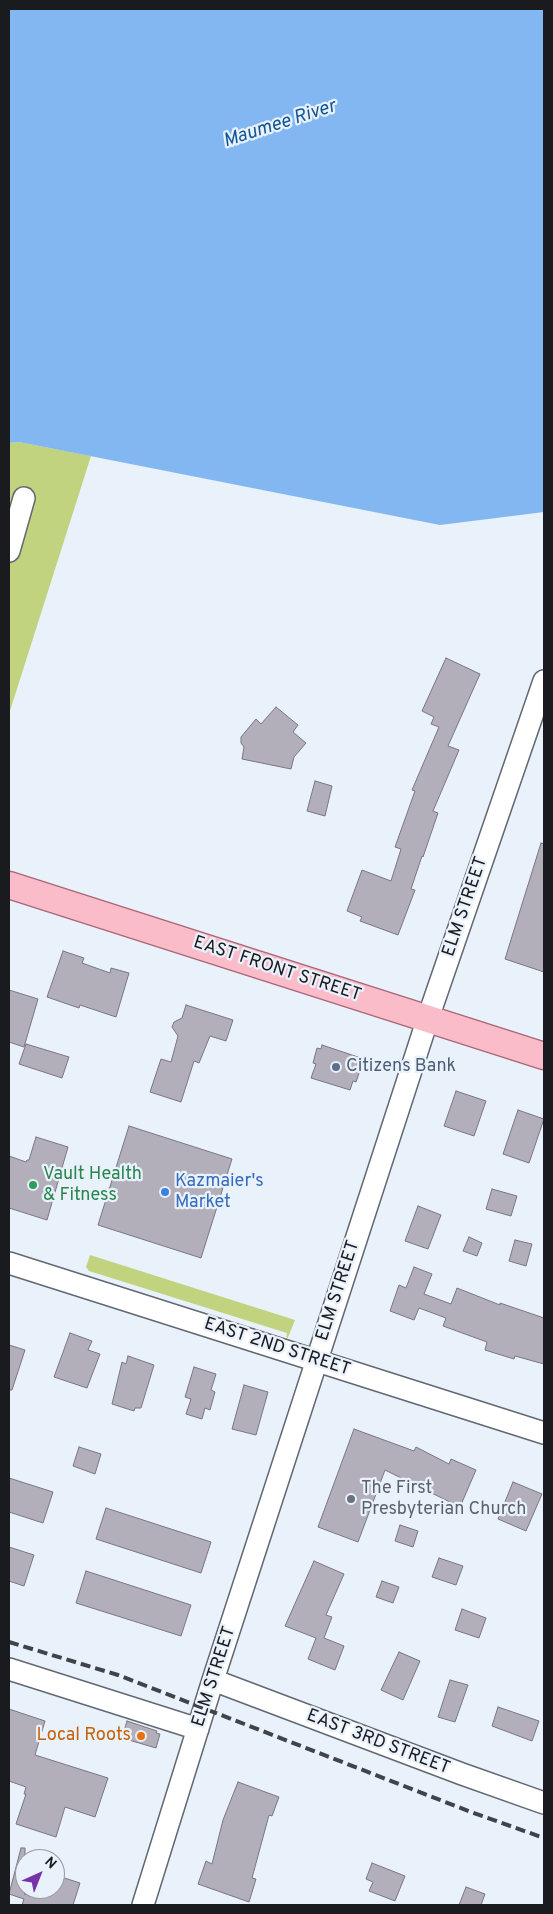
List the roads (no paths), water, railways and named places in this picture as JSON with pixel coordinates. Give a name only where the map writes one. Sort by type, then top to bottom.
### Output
[{"type":"main road","name":"EAST FRONT STREET","points":[[9,885],[544,1056]]},
{"type":"street","points":[[9,551],[24,498]]},
{"type":"street","name":"ELM STREET","points":[[144,1905],[213,1680],[428,1018],[544,680]]},
{"type":"street","name":"EAST 2ND STREET","points":[[9,1263],[544,1432]]},
{"type":"street","points":[[9,1669],[198,1728]]},
{"type":"street","name":"EAST 3RD STREET","points":[[213,1680],[544,1803]]},
{"type":"water","name":"Maumee River","points":[[9,9],[544,9],[544,512],[440,525],[19,442],[9,443]]},
{"type":"railway","points":[[9,1642],[118,1675],[471,1812],[544,1838]]},
{"type":"place","name":"Citizens Bank","points":[[336,1067]]},
{"type":"place","name":"Vault Health & Fitness","points":[[33,1185]]},
{"type":"place","name":"Kazmaier's Market","points":[[165,1192]]},
{"type":"place","name":"The First Presbyterian Church","points":[[351,1499]]},
{"type":"place","name":"Local Roots","points":[[141,1736]]}]
